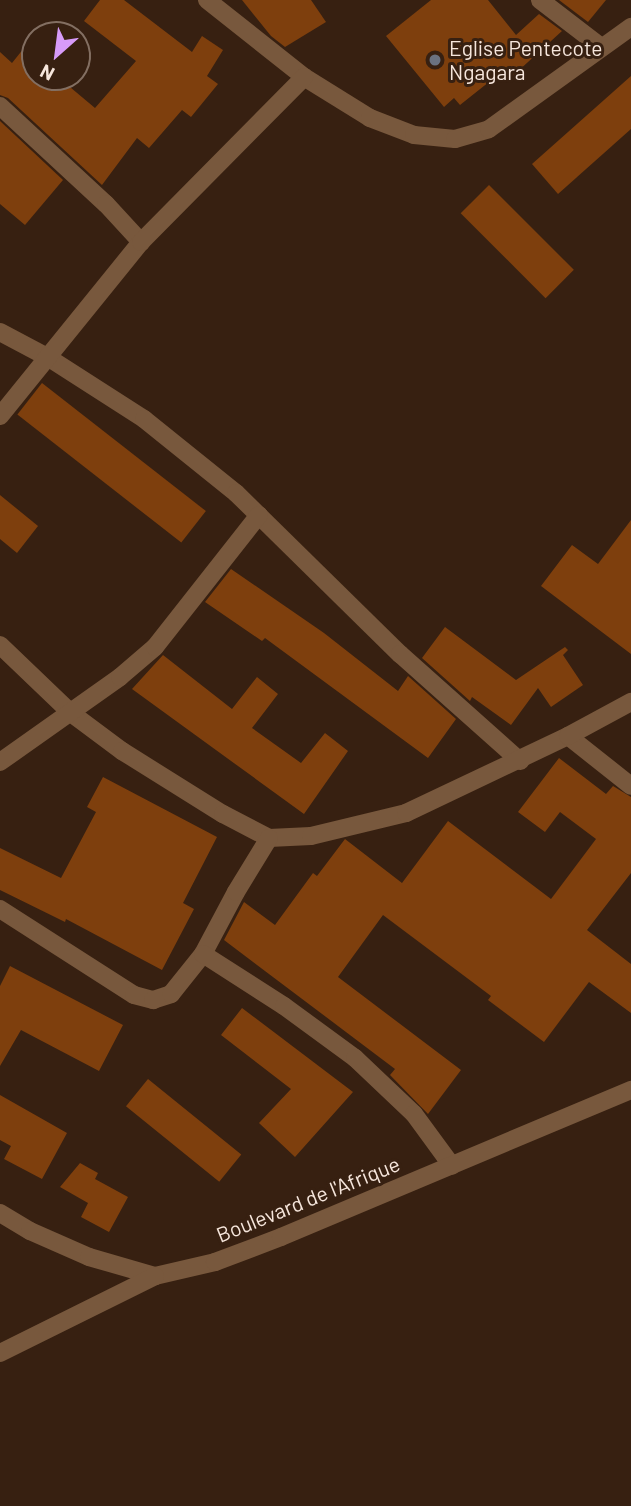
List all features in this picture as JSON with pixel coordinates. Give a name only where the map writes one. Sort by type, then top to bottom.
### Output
[{"type":"street","points":[[207,0],[304,77],[370,118],[414,135],[455,139],[489,129],[631,27]]},
{"type":"street","points":[[540,0],[601,47]]},
{"type":"street","points":[[0,416],[141,242],[304,77]]},
{"type":"street","points":[[0,106],[106,204],[141,242]]},
{"type":"street","points":[[0,332],[49,358],[144,419],[259,515],[400,654],[520,761]]},
{"type":"street","points":[[0,762],[71,713],[155,647],[259,515]]},
{"type":"street","points":[[0,645],[71,713],[145,765],[223,814],[269,838],[310,836],[406,813],[520,761],[631,702]]},
{"type":"street","points":[[568,736],[631,786]]},
{"type":"street","points":[[0,909],[134,995],[153,1000],[171,994],[204,954],[269,838]]},
{"type":"street","points":[[204,954],[284,1006],[355,1058],[414,1115],[452,1166]]},
{"type":"street","name":"Boulevard de l'Afrique","points":[[0,1213],[30,1231],[89,1257],[155,1276],[215,1262],[259,1245],[631,1090]]},
{"type":"street","points":[[0,1353],[155,1276]]},
{"type":"building","points":[[100,0],[124,0],[192,52],[202,36],[223,50],[207,76],[218,84],[191,117],[182,110],[149,148],[137,138],[102,185],[8,98],[0,95],[0,52],[12,63],[21,52],[21,91],[75,91],[95,108],[136,61],[91,26],[91,21],[84,21]]},
{"type":"building","points":[[242,0],[311,0],[326,22],[285,47],[271,36]]},
{"type":"building","points":[[431,0],[488,0],[516,35],[539,14],[562,31],[506,82],[499,74],[460,105],[454,98],[444,107],[386,36]]},
{"type":"building","points":[[559,0],[606,0],[588,22]]},
{"type":"building","points":[[631,76],[631,129],[558,194],[532,164]]},
{"type":"building","points":[[0,121],[63,180],[25,225],[0,204]]},
{"type":"building","points":[[489,185],[574,270],[546,298],[461,213]]},
{"type":"building","points":[[42,383],[206,511],[181,543],[17,415]]},
{"type":"building","points":[[0,495],[38,526],[17,553],[0,539]]},
{"type":"building","points":[[631,520],[631,654],[541,586],[572,545],[598,564]]},
{"type":"building","points":[[231,569],[324,633],[398,691],[408,676],[456,719],[428,758],[265,638],[262,641],[205,602]]},
{"type":"building","points":[[445,627],[516,680],[565,647],[568,650],[563,655],[583,685],[551,707],[538,688],[511,725],[472,697],[470,701],[422,658]]},
{"type":"building","points":[[163,655],[232,709],[257,677],[278,694],[252,728],[301,763],[325,733],[348,751],[304,814],[132,689]]},
{"type":"building","points":[[559,758],[606,794],[613,786],[631,797],[631,873],[587,930],[631,964],[631,1013],[589,982],[544,1042],[488,1000],[491,996],[383,915],[338,977],[461,1070],[428,1114],[390,1075],[395,1069],[224,940],[244,902],[275,925],[313,873],[317,876],[345,839],[402,883],[448,821],[551,899],[596,839],[560,812],[545,832],[518,812]]},
{"type":"building","points":[[103,777],[217,837],[183,903],[194,909],[162,970],[66,919],[65,922],[0,890],[0,848],[61,878],[96,812],[87,807]]},
{"type":"building","points":[[10,966],[123,1025],[99,1071],[21,1030],[0,1066],[0,986]]},
{"type":"building","points":[[242,1008],[353,1092],[295,1157],[259,1123],[291,1089],[221,1035]]},
{"type":"building","points":[[148,1079],[241,1155],[219,1182],[126,1106]]},
{"type":"building","points":[[0,1095],[67,1133],[42,1179],[4,1159],[11,1146],[0,1140]]},
{"type":"building","points":[[80,1163],[98,1173],[95,1179],[128,1197],[109,1232],[81,1217],[88,1203],[60,1187]]},
{"type":"place","name":"Eglise Pentecote Ngagara","points":[[435,60]]}]
